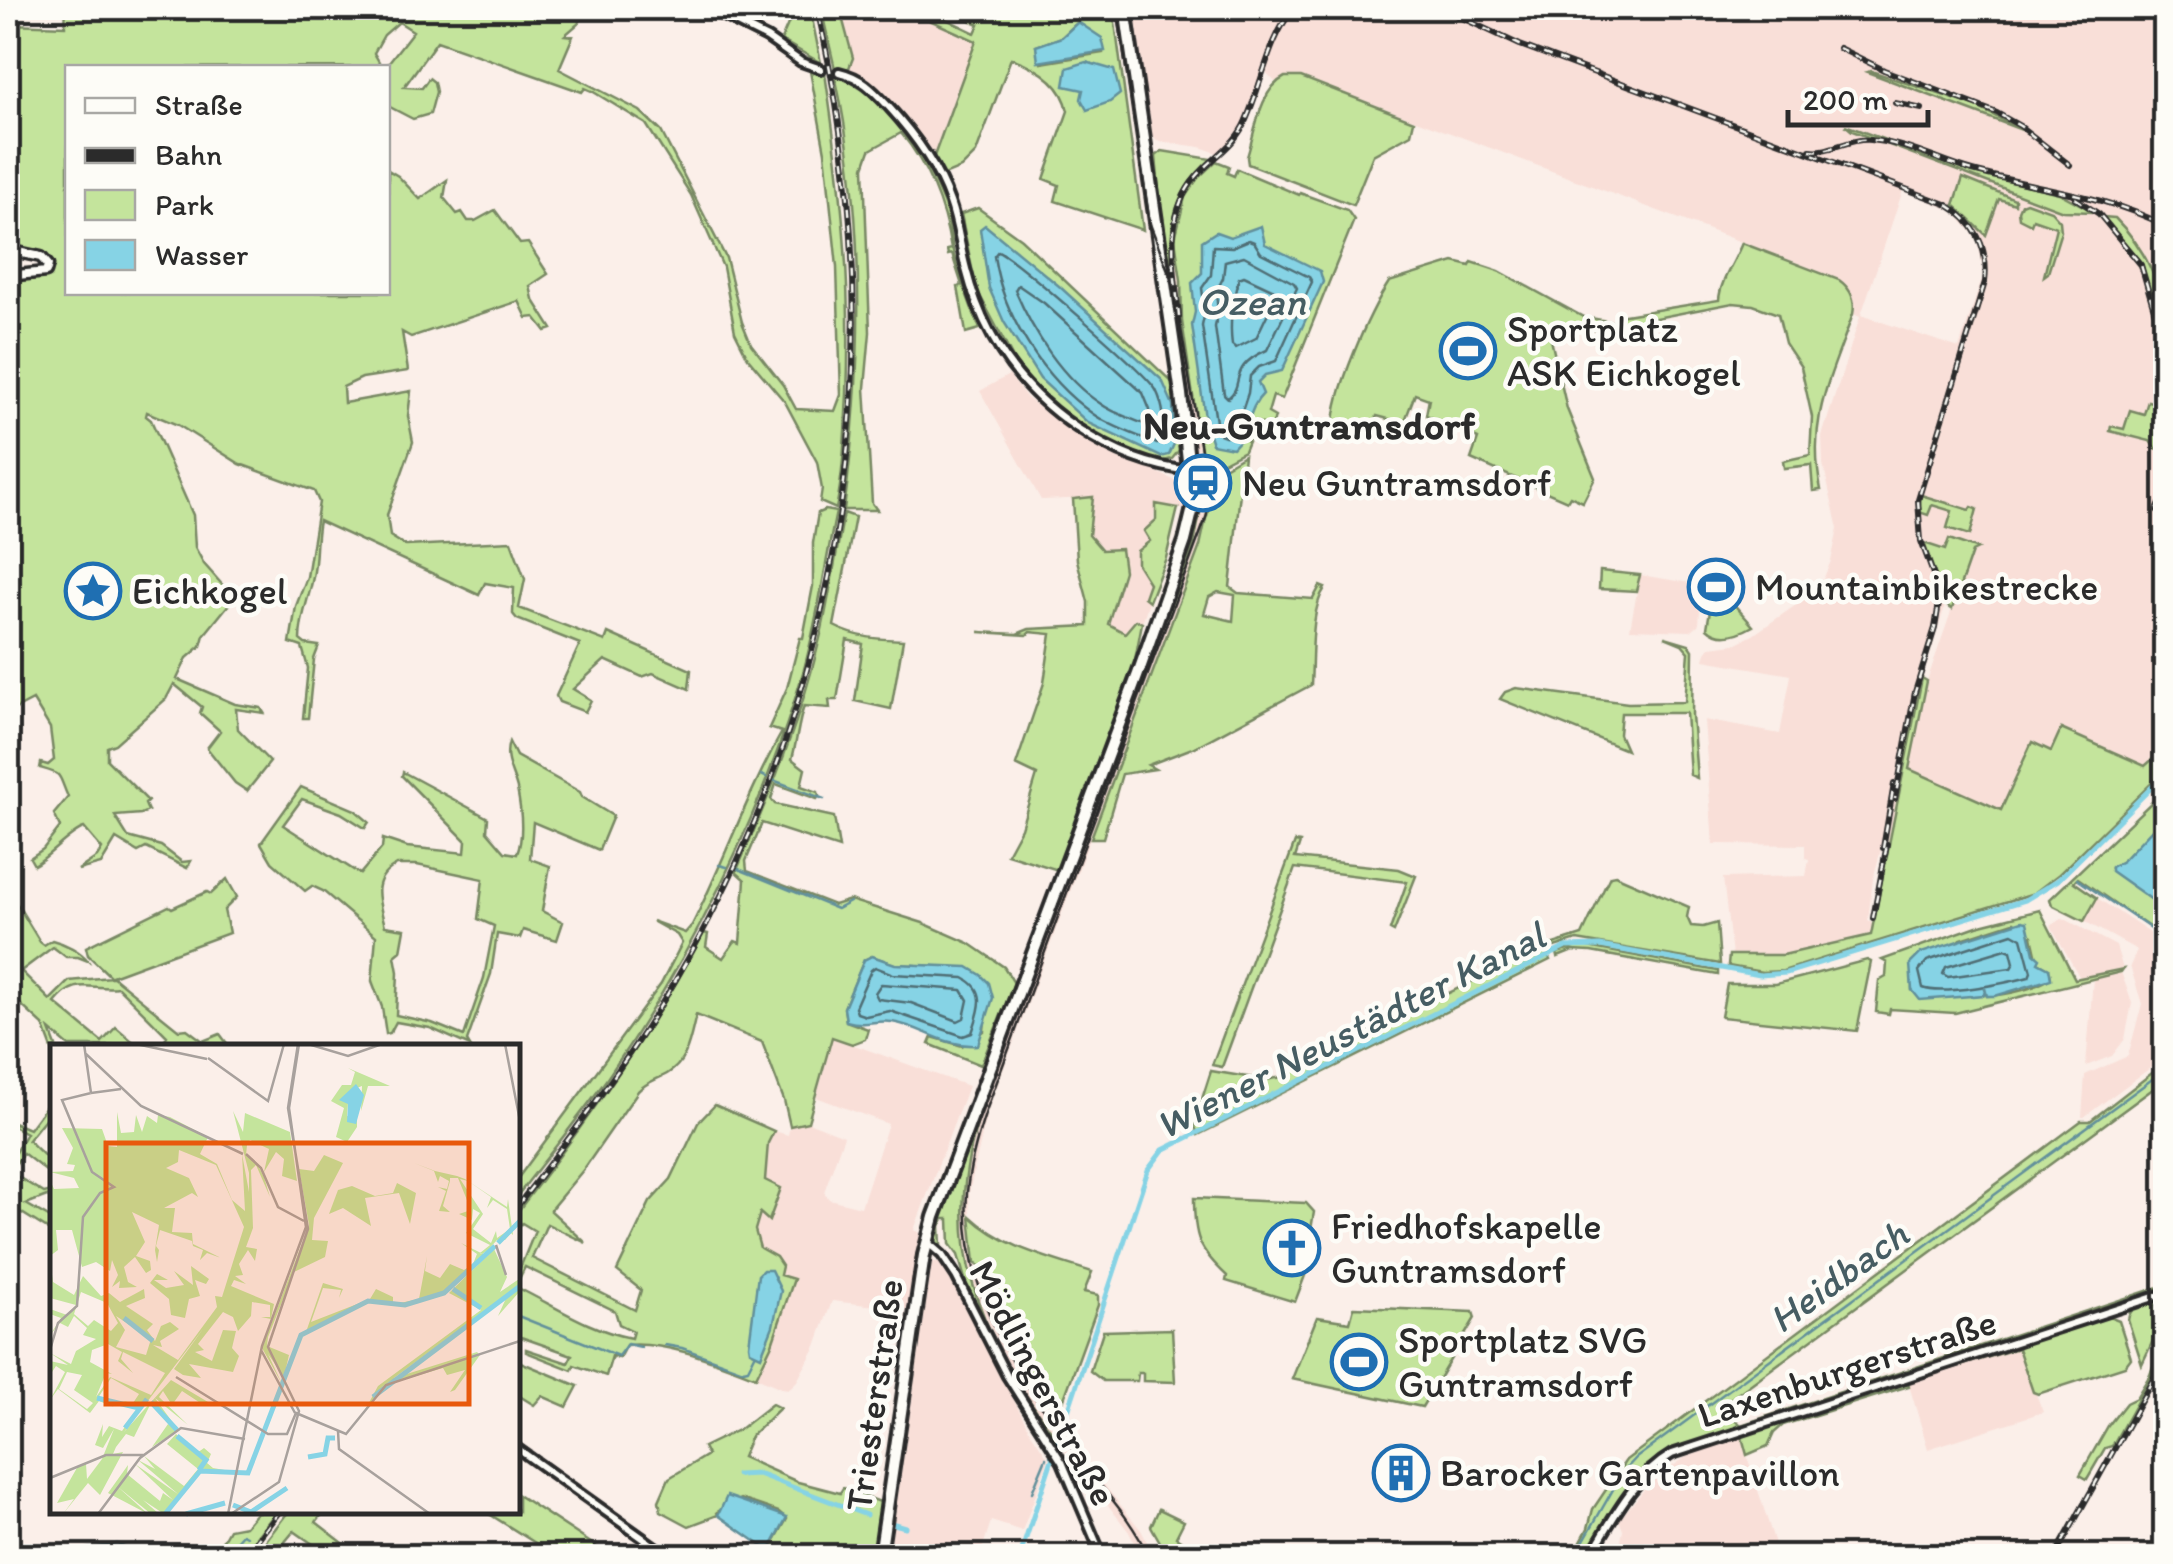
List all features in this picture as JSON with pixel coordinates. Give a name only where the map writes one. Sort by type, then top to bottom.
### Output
[{"type":"main road","name":"Triesterstraße","points":[[880,1556],[927,1242],[942,1193],[1078,836],[1185,540],[1193,508],[1191,470],[1125,8]]},
{"type":"main road","points":[[8,250],[41,257],[48,265],[46,272],[40,274],[8,276]]},
{"type":"street","points":[[707,8],[820,69]]},
{"type":"street","points":[[839,72],[862,81],[880,98],[914,135],[941,180],[976,300],[996,343],[1026,388],[1067,421],[1113,448],[1164,467],[1191,470]]},
{"type":"street","name":"Mödlingerstraße","points":[[927,1242],[956,1276],[1007,1376],[1058,1456],[1102,1556]]},
{"type":"street","name":"Laxenburgerstraße","points":[[1590,1556],[1630,1493],[1651,1469],[1672,1454],[2166,1293]]},
{"type":"street","points":[[520,1450],[668,1556]]},
{"type":"shaded area","points":[[846,8],[903,8],[976,41],[933,159],[902,115],[874,85],[849,68],[853,58],[842,16]]},
{"type":"shaded area","points":[[1132,8],[2165,8],[2165,748],[2145,766],[2051,751],[2031,743],[2001,810],[1909,769],[1927,681],[1952,609],[1946,603],[1914,705],[1888,849],[1881,849],[1873,879],[1868,920],[1874,923],[1871,935],[1783,955],[1732,956],[1723,878],[1806,876],[1809,859],[1805,858],[1805,845],[1713,844],[1704,720],[1780,734],[1791,675],[1704,660],[1710,647],[1735,644],[1753,635],[1819,589],[1831,561],[1838,529],[1823,464],[1822,436],[1860,317],[1853,314],[1851,293],[1839,280],[1813,269],[1301,77],[1275,82],[1263,69],[1264,77],[1247,123],[1223,155],[1200,147],[1157,141],[1151,135]],"holes":[[[1903,190],[1953,211],[1977,238],[1984,273],[1959,348],[1861,315]]]},
{"type":"shaded area","points":[[1211,159],[1216,161],[1185,197],[1175,239],[1182,280],[1182,316],[1211,496],[1207,527],[987,1113],[969,1193],[972,1250],[988,1303],[1026,1382],[1057,1427],[1054,1435],[1019,1384],[980,1306],[964,1252],[963,1179],[981,1111],[1199,525],[1200,483],[1165,259],[1173,275],[1170,239],[1176,206],[1194,175]]},
{"type":"shaded area","points":[[1009,375],[1027,398],[1077,434],[1182,484],[1184,509],[1166,505],[1155,508],[1151,541],[1137,565],[1149,583],[1144,597],[1149,601],[1142,623],[1136,621],[1125,633],[1108,625],[1124,570],[1089,535],[1093,498],[1041,500],[980,391]]},
{"type":"shaded area","points":[[1640,575],[1697,584],[1701,596],[1699,624],[1691,631],[1630,629]]},
{"type":"shaded area","points":[[2097,898],[2165,943],[2165,1057],[2082,1117],[2085,1075],[2128,1056],[2142,1004],[2130,966],[2137,950],[2084,921]]},
{"type":"shaded area","points":[[2063,918],[2116,946],[2123,969],[2080,978],[2051,926]]},
{"type":"shaded area","points":[[2121,972],[2132,1003],[2125,1039],[2112,1056],[2086,1066],[2093,979]]},
{"type":"shaded area","points":[[832,1037],[968,1086],[914,1230],[922,1234],[911,1310],[832,1301],[816,1346],[797,1381],[789,1389],[781,1388],[756,1377],[794,1280],[779,1275],[776,1257],[760,1248],[755,1230],[760,1212],[768,1220],[780,1188],[765,1180],[768,1142],[774,1131],[788,1135],[790,1126],[808,1122],[844,1136],[824,1192],[829,1199],[861,1207],[888,1124],[816,1097]]},
{"type":"shaded area","points":[[932,1261],[943,1264],[1030,1431],[1049,1459],[1022,1531],[991,1521],[980,1556],[889,1556]]},
{"type":"shaded area","points":[[2018,1348],[2043,1412],[1928,1449],[1908,1382]]},
{"type":"shaded area","points":[[1741,1437],[1779,1556],[1619,1552],[1623,1530],[1619,1520],[1652,1480],[1686,1457]]},
{"type":"shaded area","points":[[1069,1442],[1141,1530],[1154,1556],[1141,1556],[1129,1532],[1065,1450]]},
{"type":"green space","points":[[8,8],[13,8],[12,24],[65,26],[66,8],[587,8],[579,23],[565,35],[573,36],[559,69],[640,111],[661,131],[726,258],[751,344],[796,409],[835,411],[841,395],[837,267],[825,152],[810,71],[825,73],[840,193],[848,313],[845,437],[836,509],[820,502],[817,462],[785,402],[748,358],[735,332],[723,267],[691,195],[646,124],[592,91],[585,88],[582,92],[437,41],[404,87],[422,88],[429,78],[434,82],[436,92],[430,114],[413,119],[390,107],[390,65],[387,65],[413,31],[399,22],[384,35],[374,53],[381,65],[65,65],[65,295],[390,295],[390,171],[420,199],[447,180],[444,198],[468,221],[495,210],[520,244],[528,243],[548,274],[530,286],[533,299],[552,329],[546,331],[535,317],[527,318],[519,301],[411,337],[402,332],[408,371],[362,378],[343,387],[344,403],[411,391],[408,416],[413,442],[387,515],[390,536],[406,546],[511,541],[525,579],[519,608],[605,641],[608,633],[691,670],[689,689],[653,673],[642,677],[605,660],[573,689],[591,700],[585,712],[559,702],[556,696],[580,644],[517,619],[513,614],[514,588],[485,583],[479,595],[319,521],[300,640],[319,646],[308,718],[303,718],[308,668],[302,647],[290,643],[296,606],[307,577],[319,502],[314,491],[240,464],[178,425],[147,412],[193,515],[195,547],[204,564],[234,598],[204,635],[201,646],[187,658],[177,679],[235,704],[261,708],[264,713],[236,709],[238,729],[270,762],[247,791],[235,783],[207,748],[220,731],[200,713],[202,707],[174,684],[166,699],[107,747],[107,760],[148,801],[148,811],[115,816],[128,837],[161,846],[182,862],[191,861],[187,868],[146,848],[138,852],[116,839],[101,864],[78,870],[102,849],[84,828],[34,865],[30,858],[43,849],[60,827],[54,814],[68,797],[59,776],[40,768],[41,763],[48,765],[54,760],[50,728],[33,700],[8,713],[8,278],[44,275],[51,264],[44,255],[8,248]]},
{"type":"green space","points":[[795,8],[810,8],[821,63],[781,40]]},
{"type":"green space","points":[[821,8],[846,8],[842,17],[853,58],[849,68],[835,69]]},
{"type":"green space","points":[[903,8],[923,8],[975,33],[979,24],[942,8],[1113,8],[1143,230],[1055,201],[1059,185],[1044,179],[1068,111],[1065,101],[1047,77],[1011,58],[976,153],[961,168],[942,176],[933,159],[976,41]],"holes":[[[1078,22],[1103,43],[1103,53],[1041,63],[1036,46],[1062,37]]]},
{"type":"green space","points":[[1867,72],[1975,106],[2022,130]]},
{"type":"green space","points":[[835,75],[854,84],[887,111],[925,164],[945,208],[957,265],[980,329],[966,333],[958,287],[962,285],[952,254],[948,255],[947,250],[951,249],[939,202],[920,159],[901,133],[870,150],[864,167],[870,332],[865,388],[872,503],[877,510],[844,510],[855,401],[858,292],[852,183]]},
{"type":"green space","points":[[1285,77],[1301,77],[1414,121],[1411,134],[1373,155],[1353,205],[1248,164],[1264,101]]},
{"type":"green space","points":[[1845,125],[1971,172],[2059,193],[2094,212],[2063,211],[1852,131]]},
{"type":"green space","points":[[1162,151],[1211,159],[1187,186],[1175,214],[1175,281],[1165,259],[1156,156]]},
{"type":"green space","points":[[1216,161],[1229,166],[1227,173],[1234,176],[1237,169],[1347,210],[1354,220],[1282,399],[1273,396],[1268,413],[1275,417],[1272,427],[1256,422],[1244,451],[1215,466],[1204,464],[1201,451],[1182,321],[1175,239],[1185,197]]},
{"type":"green space","points":[[1963,178],[2015,199],[2015,204],[1999,199],[1986,235],[1954,205]]},
{"type":"green space","points":[[2026,202],[2051,211],[2060,221],[2061,231],[2044,276],[2056,227],[2019,218],[2021,204]]},
{"type":"green space","points":[[978,208],[1021,239],[1173,383],[1180,449],[1172,459],[1160,462],[1100,439],[1044,400],[1023,377],[976,288],[961,214]]},
{"type":"green space","points":[[2103,217],[2115,218],[2147,261],[2163,310],[2165,346],[2142,264]]},
{"type":"green space","points":[[1742,243],[1839,280],[1853,299],[1853,314],[1819,420],[1817,465],[1821,490],[1813,491],[1811,465],[1784,468],[1783,461],[1810,455],[1812,417],[1801,367],[1785,343],[1778,314],[1753,305],[1733,303],[1550,335],[1567,409],[1595,478],[1583,502],[1570,496],[1567,501],[1471,459],[1478,439],[1426,415],[1429,399],[1415,394],[1404,423],[1377,416],[1367,440],[1334,428],[1339,395],[1354,354],[1389,282],[1454,262],[1470,266],[1472,262],[1499,271],[1583,317],[1586,323],[1591,318],[1613,322],[1619,316],[1719,300]]},
{"type":"green space","points":[[2148,401],[2165,406],[2165,451],[2155,448],[2150,441],[2110,431],[2111,426],[2124,429],[2130,410],[2144,414]]},
{"type":"green space","points":[[1244,455],[1230,587],[1238,593],[1313,599],[1320,586],[1325,588],[1315,621],[1311,685],[1195,747],[1148,765],[1155,769],[1122,774],[1103,838],[1091,838],[1200,546],[1213,496],[1214,473]],"holes":[[[1218,592],[1235,595],[1233,621],[1204,614],[1209,597]]]},
{"type":"green space","points":[[1198,473],[1201,508],[1194,544],[981,1111],[969,1158],[965,1242],[972,1282],[1001,1353],[969,1293],[958,1255],[950,1244],[949,1219],[944,1219],[940,1226],[941,1245],[934,1231],[1190,543],[1198,510]]},
{"type":"green space","points":[[1921,495],[1977,509],[1970,535],[1947,528],[1952,511],[1932,505],[1928,515],[1919,512]]},
{"type":"green space","points":[[1093,497],[1089,535],[1102,550],[1121,549],[1124,571],[1108,624],[1125,633],[1136,620],[1142,623],[1134,665],[1058,870],[1007,854],[1021,828],[1037,775],[1016,765],[1044,683],[1051,634],[1027,635],[979,632],[1017,634],[1029,629],[1088,626],[1088,602],[1077,560],[1073,499]]},
{"type":"green space","points":[[1156,504],[1178,508],[1166,558],[1149,601],[1144,597],[1149,583],[1137,564],[1137,551],[1150,541],[1144,531],[1156,520]]},
{"type":"green space","points":[[836,512],[809,650],[787,723],[746,831],[695,934],[637,1033],[520,1192],[520,1175],[661,984],[682,943],[677,935],[652,921],[685,933],[692,925],[782,732],[769,728],[803,638],[813,586],[818,513]]},
{"type":"green space","points":[[844,513],[855,517],[834,626],[859,635],[903,640],[891,709],[855,701],[863,644],[847,640],[837,700],[829,700],[830,708],[804,706],[792,759],[805,769],[801,786],[818,792],[819,796],[817,799],[776,784],[771,799],[775,804],[834,817],[839,848],[762,823],[746,861],[747,871],[834,905],[850,900],[923,923],[969,943],[1004,967],[1014,983],[981,1065],[929,1044],[932,1037],[962,1046],[984,1031],[988,983],[968,968],[894,964],[872,956],[864,960],[844,1008],[846,1021],[868,1029],[865,1039],[852,1044],[832,1037],[808,1122],[790,1126],[762,1042],[696,1015],[680,1063],[638,1091],[550,1210],[586,1243],[547,1224],[532,1258],[635,1310],[641,1290],[617,1271],[650,1202],[671,1179],[698,1123],[715,1105],[774,1131],[768,1143],[765,1180],[781,1188],[769,1221],[760,1213],[755,1230],[760,1248],[776,1257],[782,1266],[780,1275],[794,1279],[772,1344],[756,1377],[692,1354],[642,1345],[626,1345],[619,1358],[612,1356],[606,1376],[574,1365],[572,1370],[526,1352],[568,1363],[572,1355],[520,1337],[520,1289],[601,1329],[631,1338],[633,1331],[619,1324],[615,1311],[525,1267],[520,1277],[535,1231],[520,1225],[520,1208],[617,1076],[704,933],[708,934],[706,947],[723,958],[735,941],[740,943],[745,880],[736,872],[795,725],[821,634]]},
{"type":"green space","points":[[1949,539],[1978,549],[1972,552],[1952,609],[1941,602],[1940,587],[1924,543],[1945,550]]},
{"type":"green space","points":[[1600,571],[1640,575],[1636,591],[1599,589]]},
{"type":"green space","points":[[1715,579],[1729,580],[1731,601],[1753,626],[1724,635],[1707,628],[1710,585]]},
{"type":"green space","points":[[1665,637],[1689,644],[1693,650],[1692,715],[1697,778],[1690,775],[1686,713],[1621,713],[1619,734],[1626,750],[1500,699],[1516,688],[1628,703],[1685,702],[1689,652],[1682,644]]},
{"type":"green space","points":[[1922,678],[1927,681],[1909,769],[2001,810],[2032,742],[2051,751],[2061,729],[2145,766],[2165,748],[2165,770],[2059,874],[2034,893],[1783,971],[1728,966],[1729,955],[1783,955],[1871,935]]},
{"type":"green space","points":[[509,742],[516,756],[580,792],[613,816],[599,850],[533,822],[530,859],[550,866],[542,911],[563,922],[557,940],[523,930],[520,938],[497,934],[491,974],[469,1044],[430,1028],[396,1022],[386,1034],[382,1007],[372,981],[376,936],[323,891],[312,886],[305,891],[272,862],[261,843],[301,787],[355,810],[369,822],[365,828],[341,813],[302,799],[283,825],[360,874],[382,848],[383,839],[407,847],[465,853],[466,841],[402,776],[403,772],[488,818],[487,831],[505,852],[517,854],[521,814],[508,760]],"holes":[[[397,865],[417,865],[483,879],[478,919],[494,926],[484,978],[464,1036],[396,1015],[395,956],[401,951],[405,929],[385,926],[378,891],[382,877]]]},
{"type":"green space","points":[[2165,793],[2165,857],[2155,827],[2111,868],[2160,906],[2165,903],[2165,938],[2078,878],[2074,882],[2097,898],[2084,921],[2052,905],[2050,899]]},
{"type":"green space","points":[[1295,842],[1300,843],[1295,858],[1399,869],[1416,876],[1394,932],[1390,930],[1407,882],[1295,868],[1222,1067],[1212,1065]]},
{"type":"green space","points":[[1610,876],[1689,907],[1687,917],[1691,926],[1717,923],[1720,964],[1577,940],[1548,949],[1547,946],[1582,935]]},
{"type":"green space","points":[[227,879],[237,897],[224,910],[229,933],[112,976],[179,1030],[187,1029],[203,1041],[220,1034],[228,1044],[162,1044],[167,1036],[118,987],[85,986],[70,989],[55,1003],[102,1042],[116,1027],[136,1044],[67,1044],[50,1030],[55,1044],[50,1044],[43,1025],[8,993],[12,977],[8,973],[8,904],[14,899],[40,942],[62,943],[88,961],[66,957],[53,947],[21,971],[50,1000],[69,981],[111,977],[88,955],[86,947],[169,906],[207,892],[211,894]]},
{"type":"green space","points":[[2040,910],[2075,979],[2123,969],[1955,1013],[1890,1009],[1889,1014],[1876,1012],[1879,981],[1886,977],[1887,963],[1882,960],[1977,926]],"holes":[[[2014,922],[2032,936],[2038,962],[2049,968],[2051,978],[2037,985],[1987,996],[1984,987],[1984,995],[1912,990],[1912,983],[1961,939]]]},
{"type":"green space","points":[[1582,946],[1718,971],[1718,975],[1591,952],[1573,951],[1558,957],[1557,953]]},
{"type":"green space","points":[[1543,947],[1550,960],[1198,1135],[1194,1124],[1211,1071],[1265,1080],[1289,1076],[1285,1073]]},
{"type":"green space","points":[[1871,962],[1857,1031],[1721,1017],[1727,984],[1776,984]]},
{"type":"green space","points":[[2165,1063],[2165,1080],[1721,1406],[1741,1425],[2165,1285],[2165,1290],[1676,1450],[1635,1482],[1587,1556],[1573,1556],[1593,1509],[1626,1460],[2081,1121],[2090,1121]]},
{"type":"green space","points":[[50,1101],[50,1112],[28,1140],[50,1161],[50,1174],[23,1153],[10,1172],[44,1193],[50,1192],[50,1198],[26,1204],[50,1218],[50,1231],[17,1210],[8,1209],[8,1165],[26,1133],[8,1120],[29,1129]]},
{"type":"green space","points":[[1194,1198],[1306,1203],[1314,1212],[1308,1247],[1300,1253],[1309,1265],[1295,1302],[1226,1281],[1227,1276],[1200,1242]]},
{"type":"green space","points":[[970,1216],[1012,1244],[1092,1272],[1084,1292],[1098,1295],[1098,1305],[1061,1407],[1048,1402],[1030,1378],[991,1309],[982,1268],[975,1263]]},
{"type":"green space","points":[[2165,1296],[2165,1315],[2142,1364],[2128,1320],[2130,1314],[2142,1303]]},
{"type":"green space","points":[[1354,1307],[1473,1312],[1475,1318],[1422,1407],[1292,1379],[1317,1317],[1350,1322]]},
{"type":"green space","points":[[2104,1315],[2119,1321],[2131,1358],[2125,1366],[2038,1394],[2033,1392],[2018,1348],[1783,1425],[1768,1446],[1747,1455],[1742,1437],[1747,1431]]},
{"type":"green space","points":[[1172,1329],[1175,1382],[1143,1381],[1143,1373],[1138,1373],[1137,1381],[1103,1381],[1090,1371],[1103,1331]]},
{"type":"green space","points":[[2165,1331],[2165,1351],[2112,1446],[2105,1448],[2087,1479],[2080,1475],[2108,1426],[2126,1403],[2136,1398],[2150,1375]]},
{"type":"green space","points":[[1005,1361],[1026,1396],[1054,1435],[1055,1444]]},
{"type":"green space","points":[[520,1362],[578,1386],[567,1407],[542,1396],[534,1405],[520,1396]]},
{"type":"green space","points":[[772,1404],[780,1408],[751,1436],[742,1457],[798,1482],[840,1493],[843,1488],[883,1503],[873,1556],[801,1556],[781,1547],[769,1551],[787,1519],[779,1512],[741,1499],[717,1512],[718,1515],[689,1526],[661,1511],[659,1501],[669,1478],[707,1455],[703,1447],[740,1429]]},
{"type":"green space","points":[[520,1496],[609,1555],[556,1556],[489,1514],[520,1514]]},
{"type":"green space","points":[[1159,1509],[1184,1521],[1176,1537],[1195,1550],[1191,1556],[1168,1556],[1151,1526]]},
{"type":"green space","points":[[255,1514],[274,1514],[241,1556],[214,1556],[229,1529],[245,1526]]},
{"type":"green space","points":[[286,1514],[322,1514],[316,1522],[360,1556],[330,1556],[294,1531],[279,1549],[285,1556],[254,1556]]},
{"type":"water","points":[[1078,22],[1102,38],[1105,51],[1038,62],[1036,46],[1062,37]]},
{"type":"water","points":[[1086,62],[1114,70],[1120,94],[1087,110],[1081,99],[1083,90],[1064,86],[1067,68]]},
{"type":"water","points":[[985,225],[1162,380],[1173,405],[1175,442],[1169,455],[1161,457],[1088,423],[1040,379],[1004,322],[989,288],[980,229]]},
{"type":"water","name":"Ozean","points":[[1261,226],[1265,244],[1320,271],[1323,282],[1282,371],[1265,375],[1258,382],[1263,394],[1233,448],[1212,444],[1206,425],[1192,325],[1192,283],[1202,273],[1202,241],[1216,232],[1230,237]]},
{"type":"water","points":[[2155,826],[2165,857],[2162,907],[2111,871]]},
{"type":"water","points":[[2027,922],[2038,962],[2049,968],[2051,979],[1995,996],[1987,996],[1985,988],[1984,995],[1920,1000],[1912,990],[1910,964],[1921,953]]},
{"type":"water","points":[[872,956],[895,964],[968,967],[981,975],[989,983],[993,998],[978,1045],[954,1043],[892,1022],[846,1021],[844,1008],[864,960]]},
{"type":"water","points":[[771,1270],[781,1291],[761,1356],[750,1351],[749,1345],[758,1275]]},
{"type":"water","points":[[727,1496],[787,1517],[769,1551],[718,1515]]},
{"type":"waterway","name":"Wiener Neustädter Kanal","points":[[1020,1556],[1148,1170],[1163,1150],[1566,947],[1600,946],[1760,975],[1786,973],[2025,900],[2058,880],[2166,773]]},
{"type":"waterway","points":[[761,775],[766,777]]},
{"type":"waterway","points":[[773,780],[824,799]]},
{"type":"waterway","points":[[719,865],[727,867]]},
{"type":"waterway","points":[[736,868],[837,909],[850,902]]},
{"type":"waterway","points":[[2077,879],[2166,939]]},
{"type":"waterway","name":"Heidbach","points":[[1575,1556],[1623,1472],[1636,1458],[2166,1069]]},
{"type":"waterway","points":[[520,1317],[618,1356],[627,1344],[641,1347]]},
{"type":"waterway","points":[[665,1345],[743,1370],[748,1369],[755,1355]]},
{"type":"waterway","points":[[1032,1492],[1046,1458]]},
{"type":"waterway","points":[[737,1475],[758,1474],[866,1515]]},
{"type":"waterway","points":[[891,1523],[905,1527]]},
{"type":"waterway","points":[[223,1556],[242,1534],[246,1536]]},
{"type":"waterway","points":[[43,1556],[117,1544],[144,1556]]},
{"type":"waterway","points":[[269,1551],[277,1556]]},
{"type":"tram line","points":[[1117,8],[1150,224],[1174,286],[1208,492],[1207,515],[986,1111],[967,1193],[974,1268],[1000,1337],[1038,1402],[1127,1519],[1148,1556]]},
{"type":"railway","points":[[520,1202],[638,1041],[674,983],[734,869],[781,752],[817,632],[840,509],[852,385],[852,260],[840,134],[817,8]]},
{"type":"railway","points":[[1179,317],[1173,244],[1178,209],[1196,177],[1242,129],[1272,47],[1294,8]]},
{"type":"railway","points":[[1441,8],[1520,45],[1946,204],[1965,219],[1978,237],[1985,258],[1985,282],[1918,500],[1921,541],[1939,603],[1915,692],[1895,799]]},
{"type":"railway","points":[[1839,48],[1884,70],[1997,113],[2070,165]]},
{"type":"railway","points":[[1895,103],[1922,109]]},
{"type":"railway","points":[[1810,150],[1862,140],[1883,142],[1973,171],[2119,206],[2166,226]]},
{"type":"railway","points":[[2075,198],[2099,214],[2141,265],[2166,351]]},
{"type":"railway","points":[[2157,510],[2166,492]]},
{"type":"railway","points":[[1883,848],[1894,784]]},
{"type":"railway","points":[[1873,918],[1887,844]]},
{"type":"railway","points":[[2055,1556],[2166,1356]]},
{"type":"railway","points":[[245,1556],[277,1514]]},
{"type":"place","name":"Sportplatz ASK Eichkogel","points":[[1468,351]]},
{"type":"place","name":"Neu Guntramsdorf","points":[[1203,483]]},
{"type":"place","name":"Mountainbikestrecke","points":[[1716,587]]},
{"type":"place","name":"Eichkogel","points":[[93,591]]},
{"type":"place","name":"Friedhofskapelle Guntramsdorf","points":[[1292,1248]]},
{"type":"place","name":"Sportplatz SVG Guntramsdorf","points":[[1359,1362]]},
{"type":"place","name":"Barocker Gartenpavillon","points":[[1401,1473]]},
{"type":"district","name":"Neu-Guntramsdorf","points":[[1309,425]]}]
